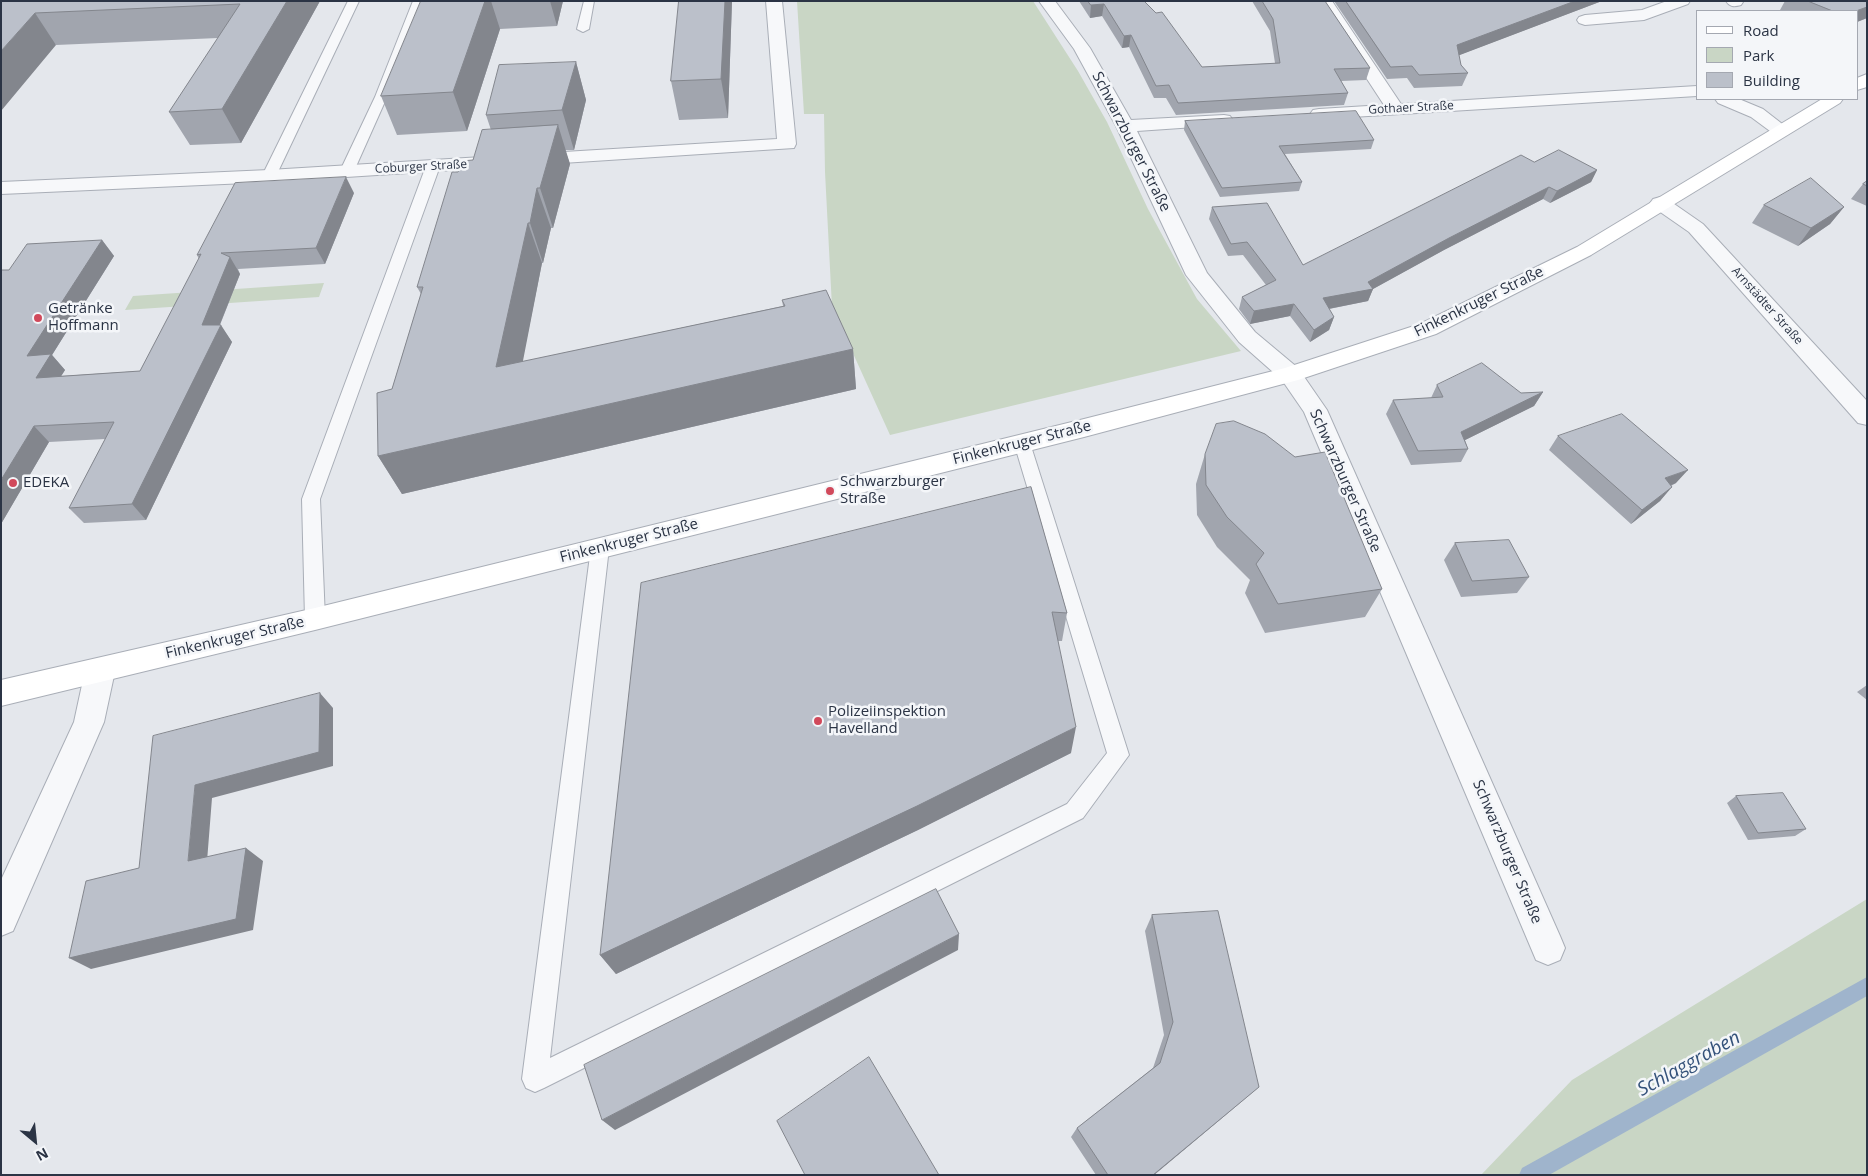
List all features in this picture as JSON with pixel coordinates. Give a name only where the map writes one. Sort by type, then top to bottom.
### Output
[{"type":"street","name":"Coburger Straße","points":[[1,188],[269,176],[787,144],[774,1]]},
{"type":"street","name":"Schwarzburger Straße","points":[[1047,1],[1082,48],[1125,126],[1197,275],[1247,337],[1290,374],[1315,410],[1548,948]]},
{"type":"street","points":[[1324,1],[1396,109]]},
{"type":"street","points":[[1584,20],[1644,15],[1682,1]]},
{"type":"street","name":"Gothaer Straße","points":[[1300,115],[1696,92]]},
{"type":"street","points":[[1726,100],[1757,113],[1781,130]]},
{"type":"street","name":"Finkenkruger Straße","points":[[1,694],[315,619],[1022,443],[1290,374],[1428,330],[1584,251],[1660,203],[1832,100]]},
{"type":"street","points":[[1125,126],[1241,119]]},
{"type":"street","name":"Arnstädter Straße","points":[[1660,203],[1696,228],[1867,417]]},
{"type":"street","points":[[1,919],[89,722],[100,670]]},
{"type":"lane","points":[[269,176],[354,1]]},
{"type":"lane","points":[[348,171],[381,97],[419,1]]},
{"type":"lane","points":[[583,29],[589,1]]},
{"type":"lane","points":[[315,619],[311,499],[433,166]]},
{"type":"lane","points":[[600,548],[535,1079],[1075,811],[1118,756],[1022,443]]},
{"type":"green space","points":[[797,1],[1033,1],[1078,71],[1107,122],[1148,209],[1197,299],[1241,351],[890,435],[832,307],[824,114],[804,114]]},
{"type":"green space","points":[[324,283],[319,297],[125,310],[133,296]]},
{"type":"green space","points":[[1867,899],[1867,1175],[1481,1175],[1572,1080]]},
{"type":"building","points":[[1,1],[287,1],[222,109],[169,112],[240,4],[35,13],[1,51]]},
{"type":"building","points":[[421,1],[485,1],[453,92],[381,96]]},
{"type":"building","points":[[679,1],[725,1],[721,79],[671,81]]},
{"type":"building","points":[[1088,1],[1144,1],[1156,13],[1162,12],[1202,67],[1280,63],[1273,19],[1262,1],[1325,1],[1370,68],[1334,69],[1348,93],[1178,103],[1169,85],[1156,86],[1131,35],[1124,36],[1104,4],[1091,5]]},
{"type":"building","points":[[1346,1],[1575,1],[1457,45],[1461,65],[1468,73],[1419,75],[1412,66],[1391,67]]},
{"type":"building","points":[[1808,1],[1867,1],[1867,7],[1858,10],[1830,10]]},
{"type":"building","points":[[576,62],[562,110],[486,115],[499,65]]},
{"type":"building","points":[[1356,111],[1374,140],[1279,146],[1302,182],[1222,188],[1185,121]]},
{"type":"building","points":[[558,125],[540,188],[537,188],[530,223],[528,223],[496,367],[785,306],[782,300],[826,290],[853,349],[378,456],[377,393],[392,389],[423,287],[417,287],[452,172],[458,172],[461,161],[473,160],[482,130]]},
{"type":"building","points":[[1559,150],[1597,170],[1557,191],[1549,187],[1449,238],[1368,282],[1373,289],[1323,298],[1334,317],[1314,330],[1294,304],[1254,311],[1242,297],[1276,280],[1247,242],[1231,244],[1212,207],[1267,203],[1303,265],[1521,155],[1534,162]]},
{"type":"building","points":[[346,177],[316,248],[221,253],[230,257],[202,325],[221,325],[132,504],[69,508],[114,422],[34,426],[1,480],[1,270],[9,270],[27,244],[102,240],[27,356],[51,354],[36,378],[140,371],[201,254],[197,255],[235,183]]},
{"type":"building","points":[[1811,178],[1844,207],[1811,228],[1764,205]]},
{"type":"building","points":[[1482,363],[1521,393],[1543,392],[1461,432],[1468,449],[1418,451],[1393,400],[1443,397],[1437,385]]},
{"type":"building","points":[[1622,414],[1688,470],[1665,478],[1672,487],[1642,510],[1558,436]]},
{"type":"building","points":[[1234,421],[1265,434],[1295,457],[1325,452],[1382,589],[1278,604],[1256,564],[1264,553],[1227,517],[1206,485],[1205,454],[1216,424]]},
{"type":"building","points":[[1031,487],[1067,613],[1052,612],[1076,727],[917,806],[600,955],[641,583]]},
{"type":"building","points":[[1509,540],[1529,577],[1472,581],[1455,543]]},
{"type":"building","points":[[320,693],[319,752],[195,785],[188,861],[246,848],[236,919],[69,958],[86,881],[139,868],[153,736]]},
{"type":"building","points":[[1783,793],[1806,829],[1758,833],[1736,796]]},
{"type":"building","points":[[936,889],[959,934],[602,1120],[584,1065]]},
{"type":"building","points":[[1218,911],[1259,1087],[1153,1175],[1108,1175],[1077,1128],[1160,1063],[1173,1022],[1152,915]]},
{"type":"building","points":[[869,1057],[939,1175],[805,1175],[777,1121]]},
{"type":"waterway","name":"Schlaggraben","points":[[1529,1175],[1867,986]]},
{"type":"place","name":"Getränke Hoffmann","points":[[38,318]]},
{"type":"place","name":"EDEKA","points":[[13,483]]},
{"type":"place","name":"Schwarzburger Straße","points":[[830,491]]},
{"type":"place","name":"Polizeiinspektion Havelland","points":[[818,721]]}]
